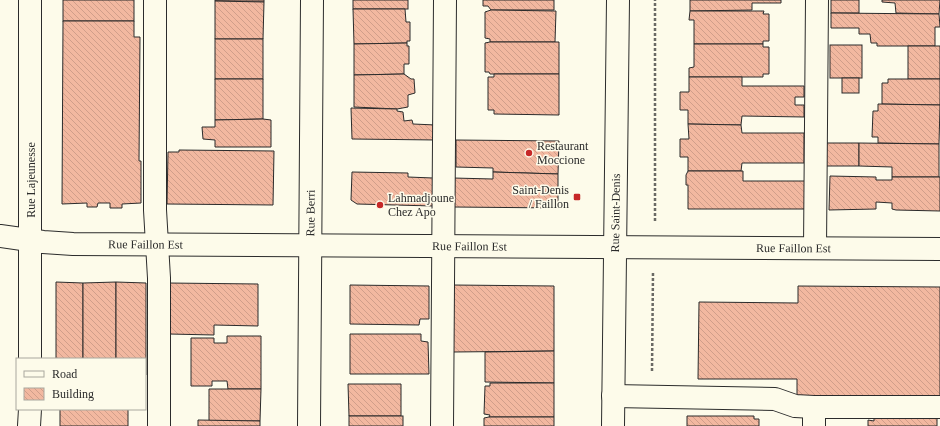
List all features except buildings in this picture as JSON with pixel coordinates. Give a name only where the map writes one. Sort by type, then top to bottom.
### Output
[{"type":"street","name":"Rue Lajeunesse","points":[[30,0],[30,358]]},
{"type":"street","points":[[156,0],[156,244],[159,278],[158,426]]},
{"type":"street","name":"Rue Berri","points":[[308,426],[312,0]]},
{"type":"street","points":[[442,426],[445,0]]},
{"type":"street","name":"Rue Saint-Denis","points":[[612,426],[618,0]]},
{"type":"street","points":[[815,248],[817,0]]},
{"type":"street","name":"Rue Faillon Est","points":[[0,236],[30,241],[73,244],[940,249]]},
{"type":"street","points":[[613,396],[775,399],[795,406],[814,416],[940,407]]},
{"type":"street","points":[[29,426],[30,410]]},
{"type":"path","points":[[655,0],[655,219]]},
{"type":"path","points":[[652,396],[653,289]]},
{"type":"place","name":"Restaurant Moccione","points":[[529,153]]},
{"type":"place","name":"Saint-Denis / Faillon","points":[[577,197]]},
{"type":"place","name":"Lahmadjoune Chez Apo","points":[[380,205]]}]
